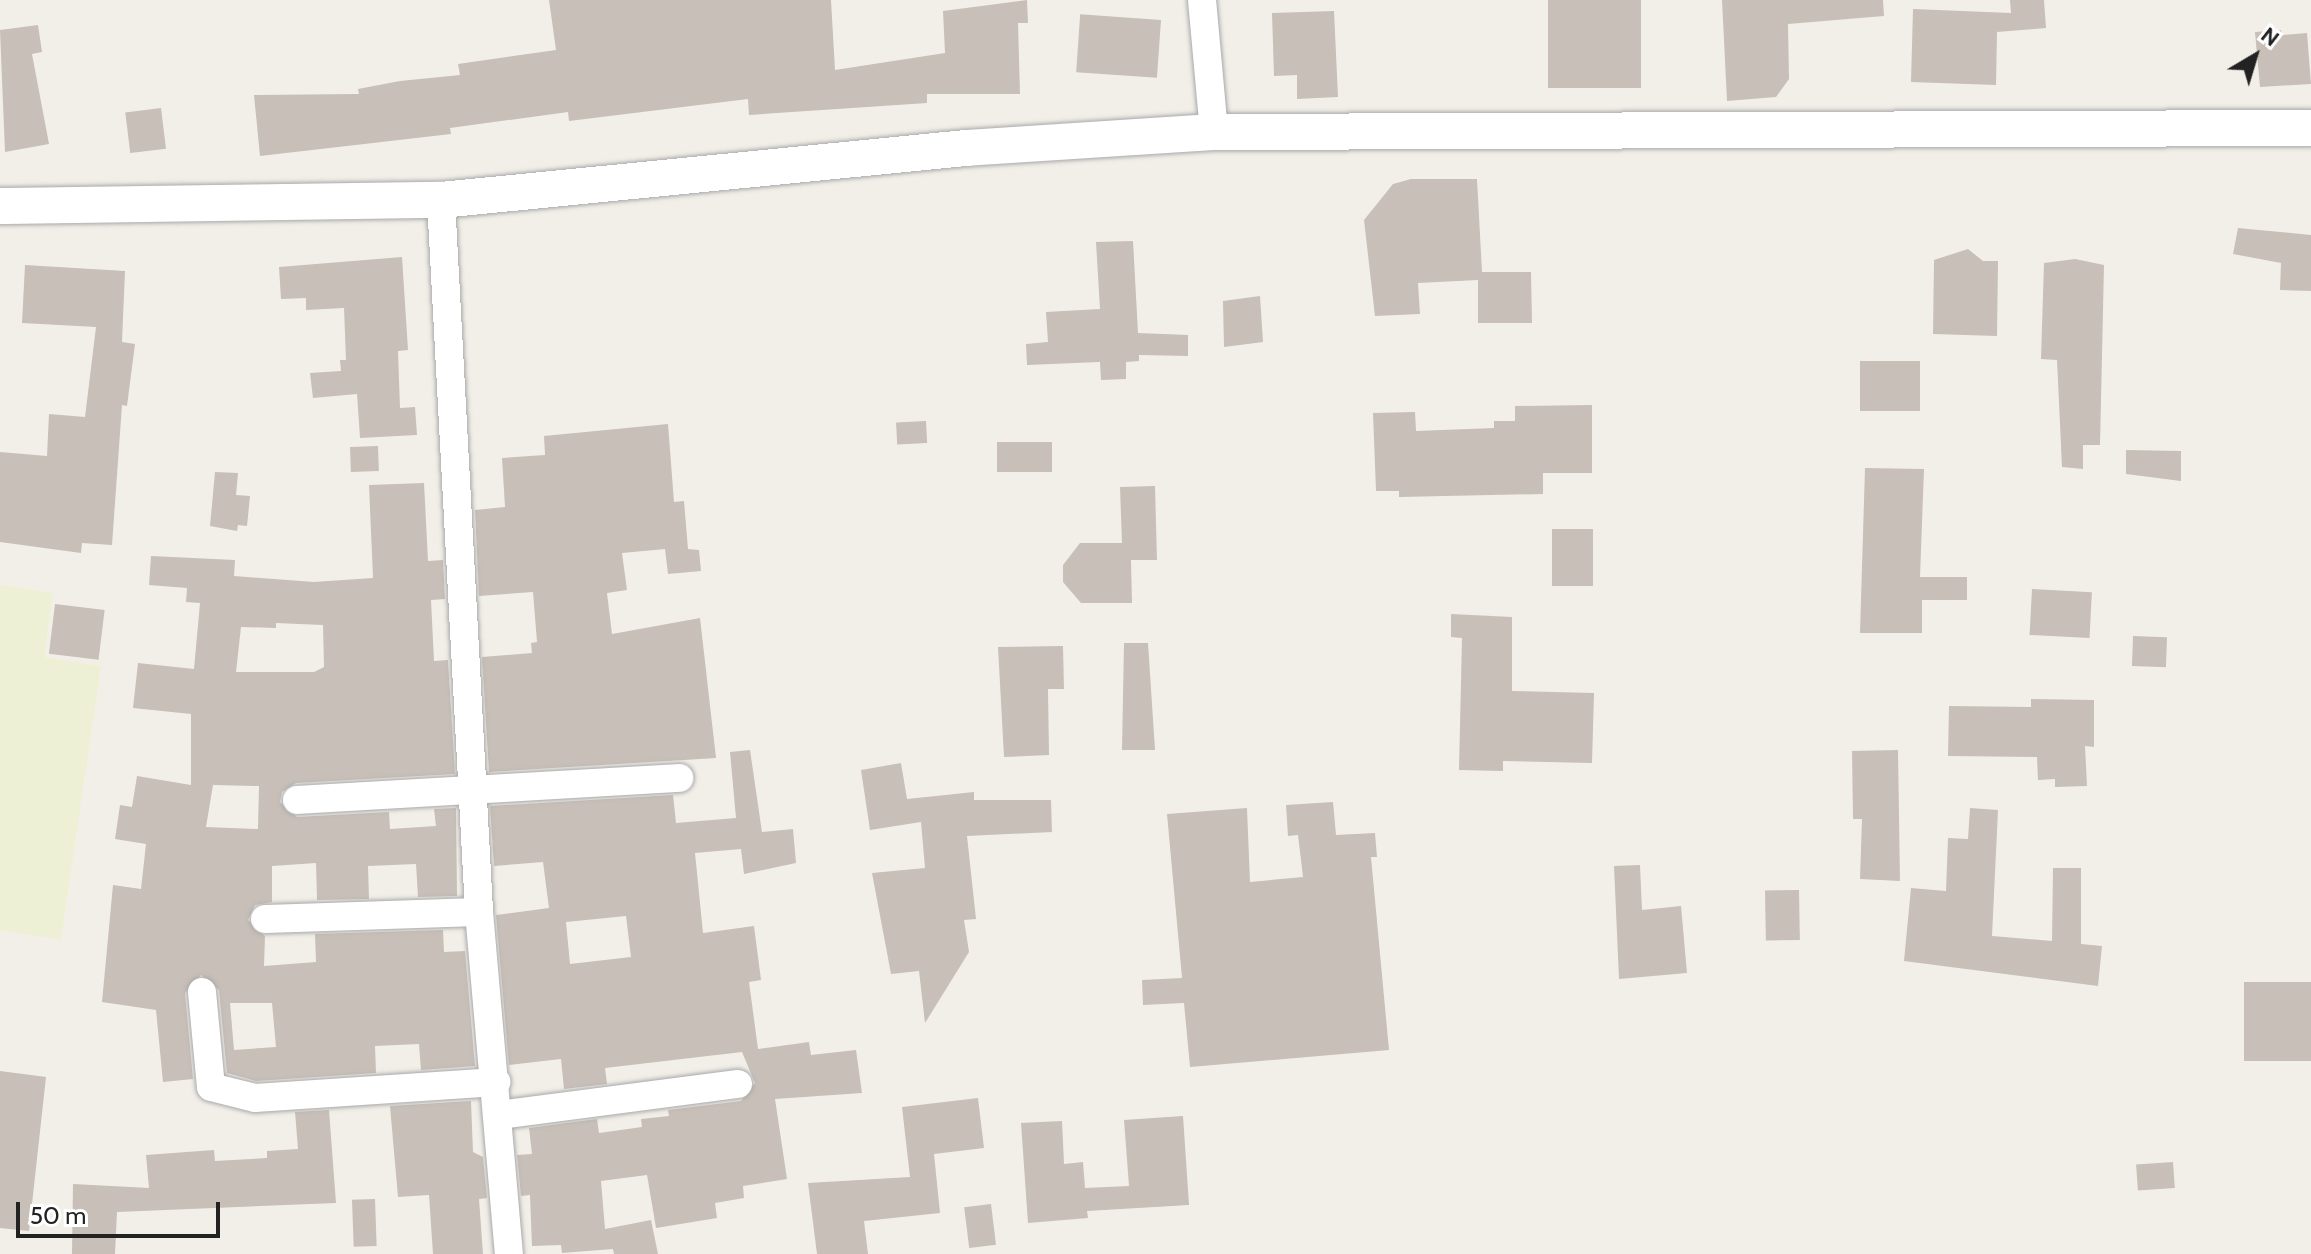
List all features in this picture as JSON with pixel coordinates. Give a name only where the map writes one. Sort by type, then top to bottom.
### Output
[{"type":"street","points":[[1202,0],[1214,132]]},
{"type":"street","points":[[0,206],[441,200],[966,148],[1214,132],[2311,128]]},
{"type":"street","points":[[441,200],[479,912],[509,1254]]},
{"type":"street","points":[[297,800],[472,794],[679,778]]},
{"type":"street","points":[[265,919],[479,912]]},
{"type":"street","points":[[202,992],[211,1087],[255,1098],[496,1082]]},
{"type":"street","points":[[499,1115],[738,1084]]},
{"type":"green space","points":[[0,585],[53,593],[44,657],[101,666],[61,940],[0,930]]},
{"type":"building","points":[[549,0],[831,0],[835,70],[945,53],[943,11],[1027,0],[1028,23],[1018,23],[1020,94],[927,94],[927,103],[749,115],[748,99],[569,121],[568,112],[450,128],[451,134],[260,156],[254,95],[359,94],[358,89],[400,81],[460,75],[458,64],[556,50]]},
{"type":"building","points":[[1548,0],[1641,0],[1641,88],[1548,88]]},
{"type":"building","points":[[1722,0],[1883,0],[1884,16],[1788,24],[1789,79],[1776,97],[1727,101]]},
{"type":"building","points":[[2010,0],[2044,0],[2046,28],[1997,32],[1996,85],[1911,82],[1913,9],[2011,13]]},
{"type":"building","points":[[1334,11],[1338,97],[1297,99],[1297,75],[1274,76],[1272,13]]},
{"type":"building","points":[[1080,14],[1161,20],[1157,78],[1076,72]]},
{"type":"building","points":[[38,25],[42,52],[32,54],[49,144],[5,152],[0,30]]},
{"type":"building","points":[[2281,30],[2282,35],[2307,33],[2311,84],[2260,87],[2255,32]]},
{"type":"building","points":[[161,108],[166,149],[130,153],[125,112]]},
{"type":"building","points":[[1411,179],[1477,179],[1482,272],[1531,272],[1532,323],[1478,323],[1478,280],[1418,283],[1420,314],[1375,316],[1364,220],[1393,184]]},
{"type":"building","points":[[2238,228],[2311,235],[2311,291],[2280,290],[2281,263],[2233,254]]},
{"type":"building","points":[[1133,241],[1138,333],[1188,335],[1188,356],[1139,355],[1139,361],[1126,362],[1126,379],[1101,380],[1100,362],[1027,365],[1026,344],[1048,342],[1046,312],[1100,309],[1096,242]]},
{"type":"building","points":[[1968,249],[1983,261],[1998,261],[1997,336],[1933,334],[1934,260]]},
{"type":"building","points":[[402,257],[408,350],[398,351],[400,408],[415,407],[417,435],[360,438],[357,394],[313,398],[310,373],[341,371],[340,360],[346,360],[344,308],[306,310],[306,298],[281,299],[279,267]]},
{"type":"building","points":[[2075,259],[2104,265],[2100,445],[2083,445],[2083,469],[2062,467],[2057,360],[2041,359],[2044,263]]},
{"type":"building","points":[[25,265],[125,271],[122,342],[135,344],[127,406],[122,405],[112,545],[82,543],[81,553],[0,542],[0,452],[47,456],[49,414],[85,417],[96,327],[22,323]]},
{"type":"building","points":[[1260,296],[1263,342],[1224,347],[1223,301]]},
{"type":"building","points":[[1860,361],[1920,361],[1920,411],[1860,411]]},
{"type":"building","points":[[1592,405],[1592,473],[1543,473],[1543,494],[1399,497],[1399,491],[1376,491],[1373,413],[1415,412],[1416,431],[1494,428],[1494,421],[1515,421],[1515,406]]},
{"type":"building","points":[[926,421],[927,443],[897,445],[896,423]]},
{"type":"building","points":[[668,424],[674,502],[684,501],[688,549],[699,550],[701,571],[668,574],[665,549],[622,553],[627,590],[607,593],[612,634],[700,618],[716,758],[489,772],[482,657],[532,653],[531,643],[537,642],[533,592],[479,596],[475,510],[505,507],[502,458],[545,455],[544,436]]},
{"type":"building","points":[[997,442],[1052,442],[1052,472],[997,472]]},
{"type":"building","points":[[378,446],[379,471],[351,472],[350,447]]},
{"type":"building","points":[[2126,450],[2181,451],[2181,481],[2126,474]]},
{"type":"building","points":[[1865,468],[1924,469],[1920,577],[1967,577],[1967,600],[1922,600],[1922,633],[1860,633]]},
{"type":"building","points":[[215,472],[238,473],[236,495],[250,496],[247,526],[238,525],[237,531],[210,526]]},
{"type":"building","points":[[424,483],[428,561],[443,560],[445,599],[431,600],[434,661],[448,660],[455,774],[296,783],[282,792],[280,802],[297,817],[389,812],[390,829],[436,826],[434,809],[456,808],[457,896],[418,897],[416,864],[368,866],[369,899],[317,900],[316,863],[272,866],[272,902],[255,905],[248,920],[265,936],[264,966],[316,962],[315,934],[443,930],[444,952],[465,951],[475,1066],[421,1070],[419,1044],[375,1046],[376,1073],[256,1081],[227,1073],[219,990],[201,975],[185,993],[193,1079],[163,1082],[156,1010],[102,1002],[113,885],[141,889],[146,844],[115,839],[120,805],[132,807],[137,776],[191,785],[191,714],[133,708],[138,663],[194,669],[200,603],[186,602],[187,588],[149,585],[151,556],[235,560],[234,576],[314,582],[373,578],[369,485]],"holes":[[[276,623],[323,625],[324,667],[314,672],[236,672],[241,627],[276,628]],[[213,785],[259,786],[258,829],[206,827]],[[230,1003],[272,1003],[276,1047],[234,1050]]]},
{"type":"building","points":[[1155,486],[1157,560],[1131,560],[1132,603],[1081,603],[1063,582],[1063,565],[1080,543],[1122,543],[1120,487]]},
{"type":"building","points":[[1552,529],[1593,529],[1593,586],[1552,586]]},
{"type":"building","points":[[2032,589],[2092,592],[2090,638],[2030,635]]},
{"type":"building","points":[[55,604],[105,610],[99,660],[49,654]]},
{"type":"building","points":[[1451,614],[1512,617],[1512,691],[1594,693],[1592,763],[1503,761],[1503,771],[1459,770],[1462,638],[1451,637]]},
{"type":"building","points":[[2133,636],[2167,637],[2166,667],[2132,666]]},
{"type":"building","points":[[1124,643],[1148,643],[1155,750],[1122,750]]},
{"type":"building","points":[[1063,646],[1064,689],[1048,689],[1049,755],[1004,757],[998,647]]},
{"type":"building","points":[[2031,699],[2094,700],[2094,747],[2085,746],[2087,786],[2055,787],[2055,779],[2038,780],[2037,757],[1948,756],[1949,706],[2031,707]]},
{"type":"building","points":[[750,750],[762,832],[793,829],[796,863],[744,874],[741,849],[695,853],[703,933],[754,926],[761,980],[749,982],[758,1049],[809,1042],[811,1055],[856,1050],[862,1093],[775,1099],[787,1179],[743,1186],[744,1198],[715,1203],[717,1218],[656,1228],[647,1175],[601,1181],[605,1229],[651,1220],[658,1254],[614,1254],[613,1249],[562,1253],[561,1245],[532,1246],[530,1195],[521,1196],[517,1155],[532,1154],[529,1128],[597,1119],[599,1133],[642,1127],[641,1119],[669,1116],[668,1110],[741,1101],[755,1083],[742,1052],[605,1068],[607,1084],[564,1089],[561,1059],[509,1065],[496,915],[549,908],[543,862],[494,866],[490,806],[673,795],[676,823],[736,818],[730,752]],"holes":[[[626,916],[631,957],[570,964],[566,922]]]},
{"type":"building","points":[[1898,750],[1900,881],[1860,879],[1862,819],[1853,819],[1852,751]]},
{"type":"building","points":[[901,763],[907,799],[974,792],[974,800],[1051,800],[1052,832],[967,836],[976,919],[964,920],[969,952],[925,1023],[919,971],[891,974],[872,873],[925,868],[921,822],[870,830],[861,770]]},
{"type":"building","points":[[1333,802],[1336,835],[1375,833],[1377,857],[1371,857],[1389,1050],[1190,1067],[1184,1003],[1143,1005],[1142,980],[1182,978],[1167,814],[1247,808],[1250,882],[1303,877],[1298,835],[1288,836],[1286,805]]},
{"type":"building","points":[[1970,808],[1998,810],[1992,936],[2052,941],[2053,868],[2081,868],[2081,944],[2102,946],[2098,986],[1904,961],[1911,888],[1946,891],[1948,838],[1968,839]]},
{"type":"building","points":[[1640,865],[1642,910],[1681,906],[1687,973],[1619,979],[1614,866]]},
{"type":"building","points":[[1799,890],[1800,940],[1766,941],[1765,891]]},
{"type":"building","points":[[2244,982],[2311,982],[2311,1061],[2244,1061]]},
{"type":"building","points":[[0,1071],[46,1077],[29,1231],[0,1228]]},
{"type":"building","points":[[978,1098],[984,1148],[934,1154],[940,1213],[864,1221],[868,1254],[817,1254],[808,1183],[910,1177],[902,1107]]},
{"type":"building","points":[[471,1101],[473,1152],[483,1157],[487,1198],[479,1199],[483,1254],[433,1254],[429,1195],[398,1197],[390,1106]]},
{"type":"building","points":[[329,1110],[336,1203],[117,1212],[115,1254],[72,1254],[73,1184],[149,1188],[146,1155],[214,1150],[215,1161],[267,1158],[267,1151],[298,1149],[295,1112]]},
{"type":"building","points":[[1183,1116],[1189,1205],[1087,1211],[1088,1218],[1028,1223],[1021,1123],[1062,1121],[1064,1164],[1083,1162],[1085,1188],[1129,1186],[1124,1120]]},
{"type":"building","points":[[2173,1162],[2175,1188],[2138,1191],[2136,1165]]},
{"type":"building","points":[[375,1199],[377,1246],[354,1247],[352,1200]]},
{"type":"building","points":[[991,1204],[996,1245],[969,1248],[964,1207]]}]
